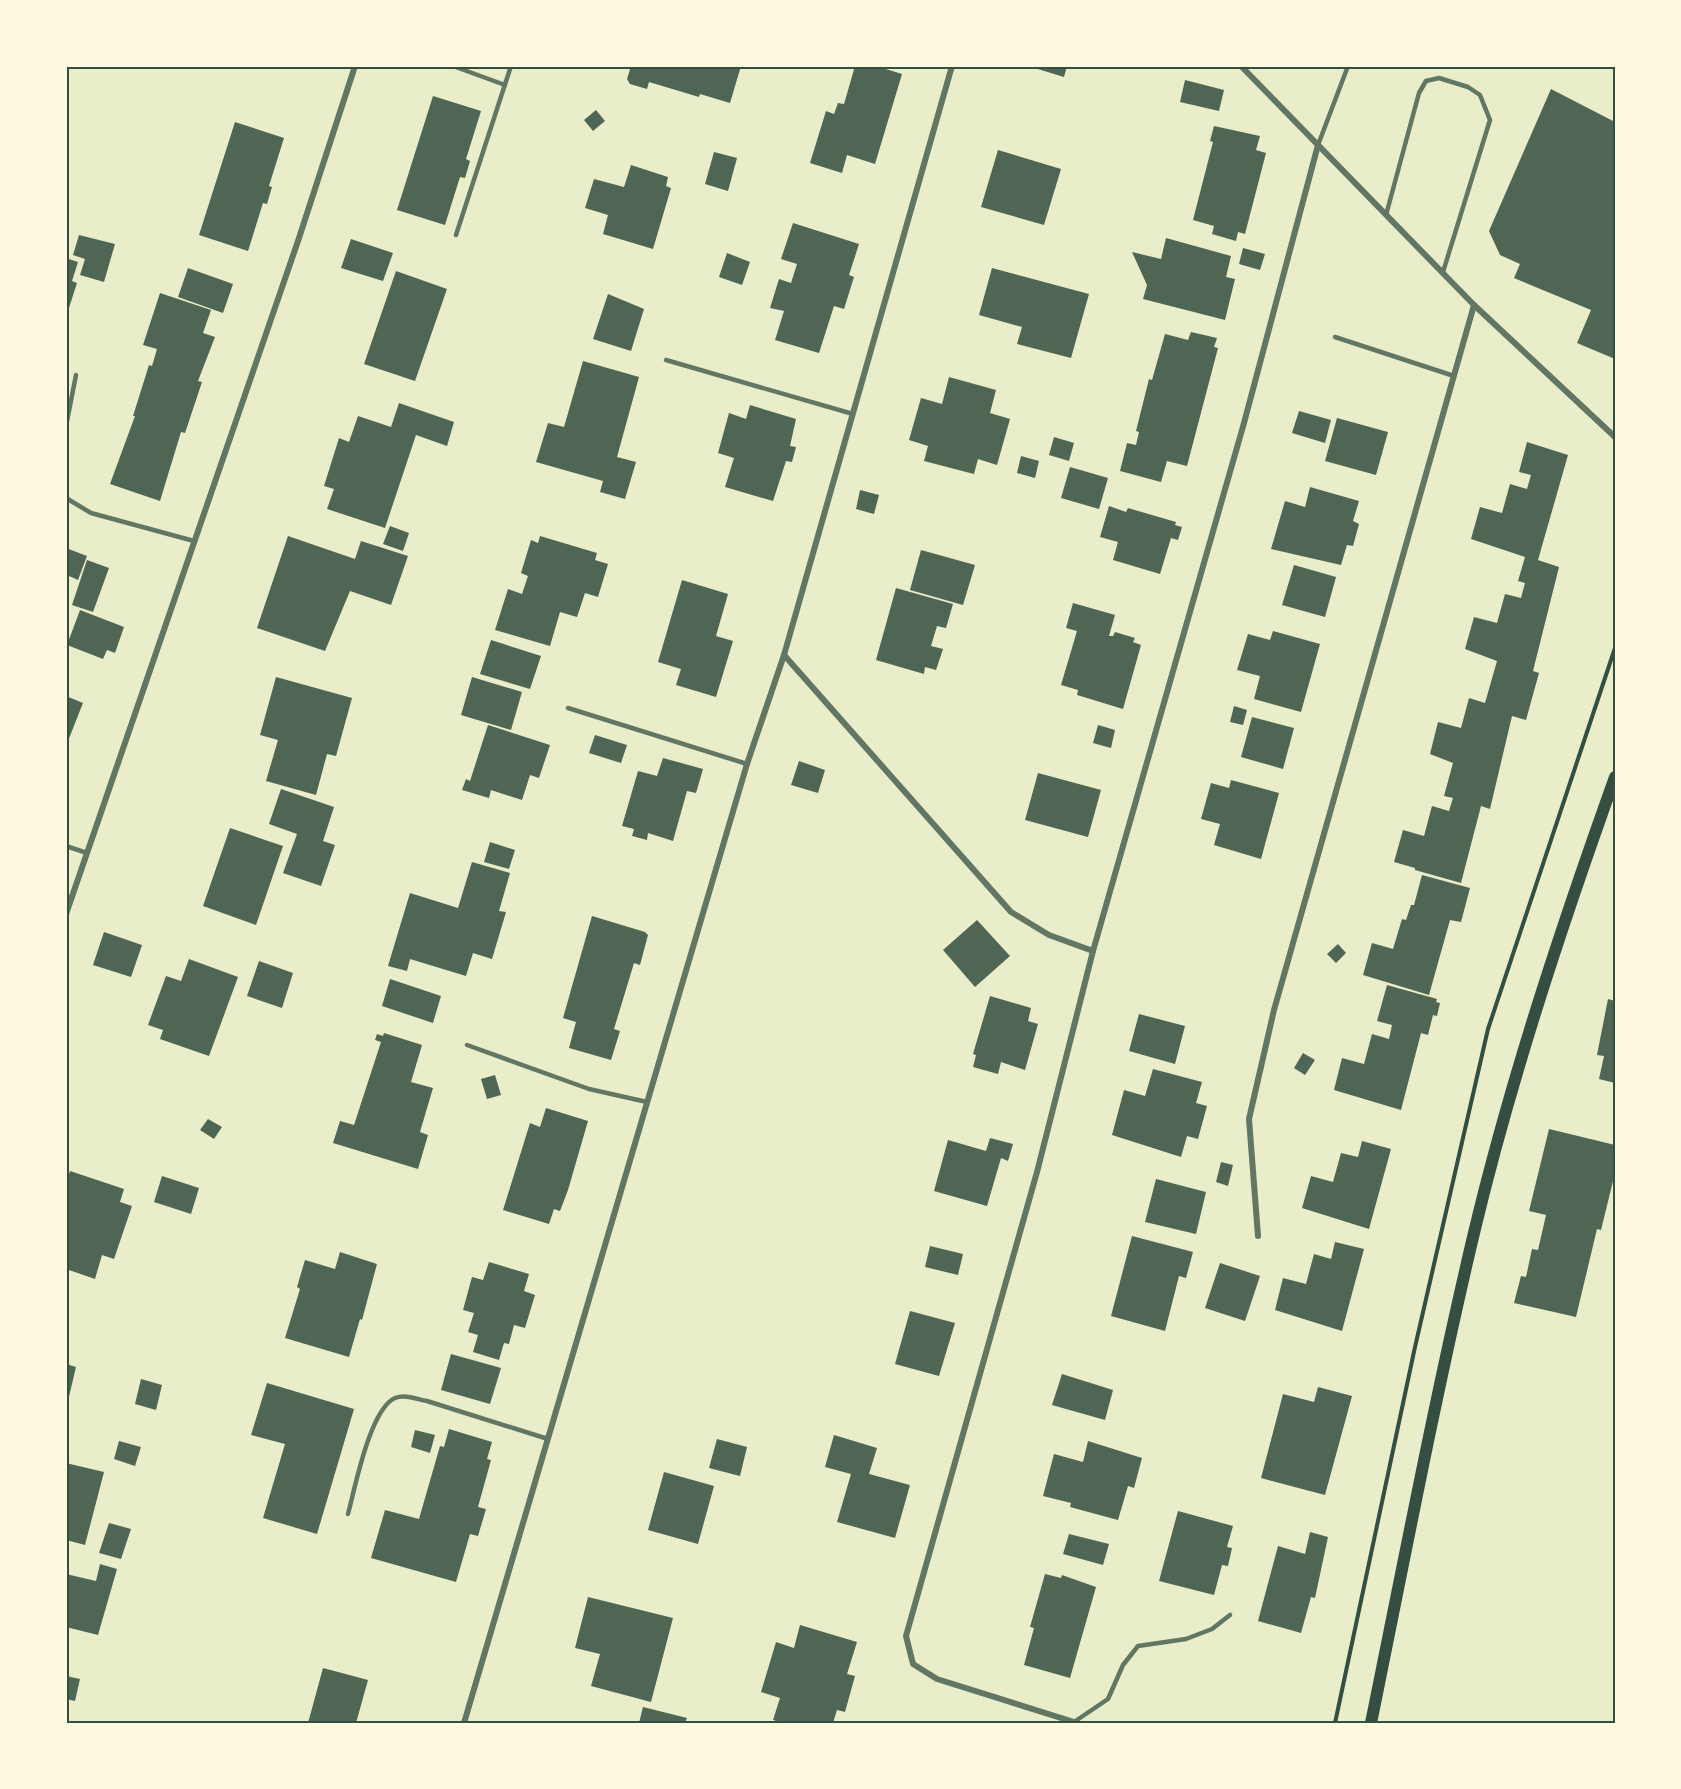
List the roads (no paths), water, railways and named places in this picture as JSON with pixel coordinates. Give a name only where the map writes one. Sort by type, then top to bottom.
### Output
[{"type":"main road","points":[[1371,1723],[1474,1235],[1543,987],[1615,777]]},
{"type":"street","points":[[66,914],[298,240],[355,66]]},
{"type":"street","points":[[464,1723],[747,765],[784,655],[951,66]]},
{"type":"street","points":[[1241,66],[1474,305],[1615,437]]},
{"type":"street","points":[[1074,1722],[938,1679],[913,1664],[906,1636],[1037,1172],[1092,951],[1241,435],[1318,145]]},
{"type":"street","points":[[1258,1236],[1249,1119],[1274,1010],[1474,305]]},
{"type":"street","points":[[784,655],[1011,912],[1049,934],[1092,951]]},
{"type":"lane","points":[[453,66],[505,85]]},
{"type":"lane","points":[[456,235],[511,66]]},
{"type":"lane","points":[[1318,145],[1348,66]]},
{"type":"lane","points":[[1386,215],[1419,93],[1426,81],[1438,78],[1468,87],[1480,95],[1490,120],[1443,272]]},
{"type":"lane","points":[[1335,338],[1454,376]]},
{"type":"lane","points":[[666,360],[853,414]]},
{"type":"lane","points":[[66,426],[76,375]]},
{"type":"lane","points":[[66,498],[92,513],[194,541]]},
{"type":"lane","points":[[568,708],[747,765]]},
{"type":"lane","points":[[66,846],[87,853]]},
{"type":"lane","points":[[467,1045],[589,1089],[647,1102]]},
{"type":"lane","points":[[348,1514],[367,1448],[381,1412],[387,1402],[397,1397],[408,1396],[427,1401],[548,1439]]},
{"type":"lane","points":[[1074,1722],[1108,1699],[1123,1665],[1138,1646],[1186,1639],[1212,1629],[1230,1615]]}]
